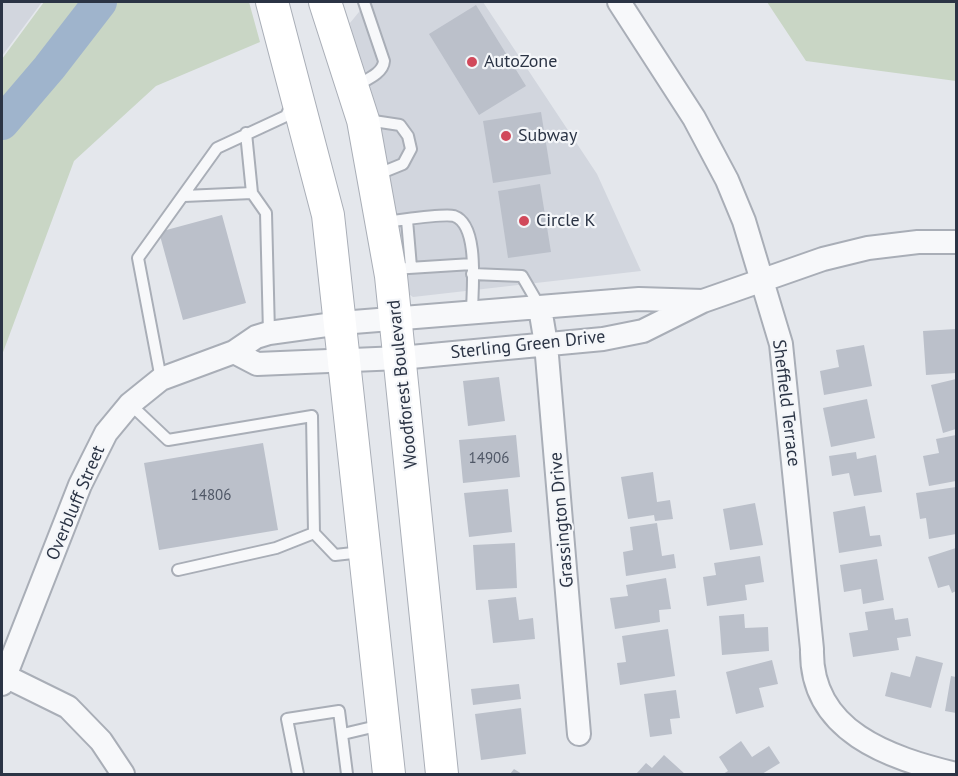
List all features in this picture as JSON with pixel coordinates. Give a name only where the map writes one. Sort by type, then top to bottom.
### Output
[{"type":"main road","points":[[275,2],[296,94],[328,215],[389,774]]},
{"type":"main road","name":"Woodforest Boulevard","points":[[325,2],[363,120],[374,175],[395,221],[400,268],[396,319],[442,774]]},
{"type":"street","name":"Sheffield Terrace","points":[[618,2],[694,118],[727,180],[744,220],[781,344],[797,491],[812,669],[827,702],[844,726],[865,743],[890,755],[957,774]]},
{"type":"street","name":"Sterling Green Drive","points":[[345,361],[546,344],[643,331],[703,301],[823,259],[868,248],[918,242],[957,242]]},
{"type":"street","name":"Sterling Green Drive","points":[[341,323],[639,299],[703,301]]},
{"type":"street","name":"Grassington Drive","points":[[540,308],[546,344],[579,734]]},
{"type":"street","name":"Overbluff Street","points":[[3,680],[80,485],[106,433],[130,404],[161,379],[234,352],[256,337],[268,333],[341,323]]},
{"type":"street","points":[[234,352],[257,364],[345,361]]},
{"type":"street","points":[[3,680],[68,707],[101,741],[123,774]]},
{"type":"lane","points":[[353,87],[384,67],[364,2]]},
{"type":"lane","points":[[161,379],[138,258],[217,148],[286,116],[296,94]]},
{"type":"lane","points":[[246,133],[252,193],[266,213],[268,333]]},
{"type":"lane","points":[[184,196],[252,193]]},
{"type":"lane","points":[[395,221],[449,216],[462,221],[470,234],[472,313]]},
{"type":"lane","points":[[400,268],[472,269],[522,276],[540,308]]},
{"type":"lane","points":[[130,404],[168,440],[312,416],[314,533],[335,555],[366,551]]},
{"type":"lane","points":[[178,570],[276,548],[314,533]]},
{"type":"lane","points":[[298,774],[287,719],[339,711],[347,774]]},
{"type":"lane","points":[[343,734],[384,724]]},
{"type":"shaded area","points":[[2,2],[42,2],[2,56]]},
{"type":"shaded area","points":[[367,2],[483,2],[597,174],[641,271],[413,297],[400,288],[380,150],[350,23]]},
{"type":"green space","points":[[44,2],[249,2],[260,42],[156,86],[74,161],[2,355],[2,59]]},
{"type":"green space","points":[[767,2],[956,2],[956,81],[806,61]]},
{"type":"building","points":[[476,5],[526,86],[479,115],[429,34]]},
{"type":"building","points":[[541,112],[551,174],[493,183],[483,121]]},
{"type":"building","name":"Circle K","points":[[540,184],[551,252],[508,258],[498,191]]},
{"type":"building","points":[[222,215],[246,303],[183,320],[159,232]]},
{"type":"building","points":[[956,329],[956,373],[926,375],[923,331]]},
{"type":"building","points":[[864,345],[872,386],[824,395],[820,371],[839,367],[836,350]]},
{"type":"building","points":[[499,377],[505,421],[468,426],[463,381]]},
{"type":"building","points":[[956,379],[956,429],[943,433],[931,385]]},
{"type":"building","points":[[867,399],[875,438],[831,447],[823,408]]},
{"type":"building","points":[[516,435],[520,477],[463,483],[459,440]]},
{"type":"building","points":[[956,435],[956,481],[929,486],[923,456],[939,453],[936,439]]},
{"type":"building","points":[[263,443],[278,530],[159,550],[144,463]]},
{"type":"building","points":[[856,452],[857,459],[876,455],[882,492],[854,496],[849,473],[832,476],[829,456]]},
{"type":"building","points":[[653,472],[657,502],[670,500],[673,519],[655,521],[654,515],[628,519],[621,477]]},
{"type":"building","points":[[956,487],[956,534],[929,539],[926,518],[920,519],[916,493]]},
{"type":"building","points":[[508,489],[512,532],[469,537],[464,493]]},
{"type":"building","points":[[755,503],[763,545],[730,550],[723,509]]},
{"type":"building","points":[[865,506],[870,536],[880,535],[882,546],[839,553],[833,512]]},
{"type":"building","points":[[657,523],[662,556],[674,554],[676,568],[626,576],[623,552],[633,550],[630,527]]},
{"type":"building","points":[[515,543],[517,588],[476,590],[473,545]]},
{"type":"building","points":[[956,548],[956,591],[952,593],[949,585],[938,588],[928,557]]},
{"type":"building","points":[[760,556],[764,582],[745,585],[747,600],[707,606],[703,577],[716,575],[714,563]]},
{"type":"building","points":[[877,559],[884,600],[863,604],[861,589],[844,592],[840,565]]},
{"type":"building","points":[[666,578],[671,609],[659,610],[660,622],[615,629],[610,598],[628,596],[626,585]]},
{"type":"building","points":[[516,597],[519,620],[533,618],[535,639],[493,643],[488,600]]},
{"type":"building","points":[[893,608],[895,620],[908,618],[911,636],[897,638],[899,650],[853,657],[849,633],[868,630],[865,612]]},
{"type":"building","points":[[744,614],[745,628],[768,627],[769,651],[722,655],[719,616]]},
{"type":"building","points":[[668,629],[675,676],[620,685],[617,663],[626,662],[622,636]]},
{"type":"building","points":[[916,656],[943,663],[931,708],[885,696],[891,672],[910,677]]},
{"type":"building","points":[[772,660],[778,684],[759,688],[764,707],[736,714],[726,672]]},
{"type":"building","points":[[951,676],[956,677],[956,713],[945,711]]},
{"type":"building","points":[[519,684],[521,699],[473,705],[471,689]]},
{"type":"building","points":[[676,690],[680,718],[670,719],[672,734],[650,737],[644,694]]},
{"type":"building","points":[[521,708],[526,754],[481,760],[475,714]]},
{"type":"building","points":[[741,741],[752,757],[769,746],[780,763],[762,774],[723,774],[728,771],[719,757]]},
{"type":"building","points":[[664,755],[685,774],[636,774],[646,763],[652,768]]},
{"type":"building","points":[[514,769],[522,774],[510,774]]},
{"type":"waterway","points":[[2,123],[49,68],[100,2]]},
{"type":"place","name":"AutoZone","points":[[472,62]]},
{"type":"place","name":"Subway","points":[[506,136]]},
{"type":"place","name":"Circle K","points":[[524,221]]}]
